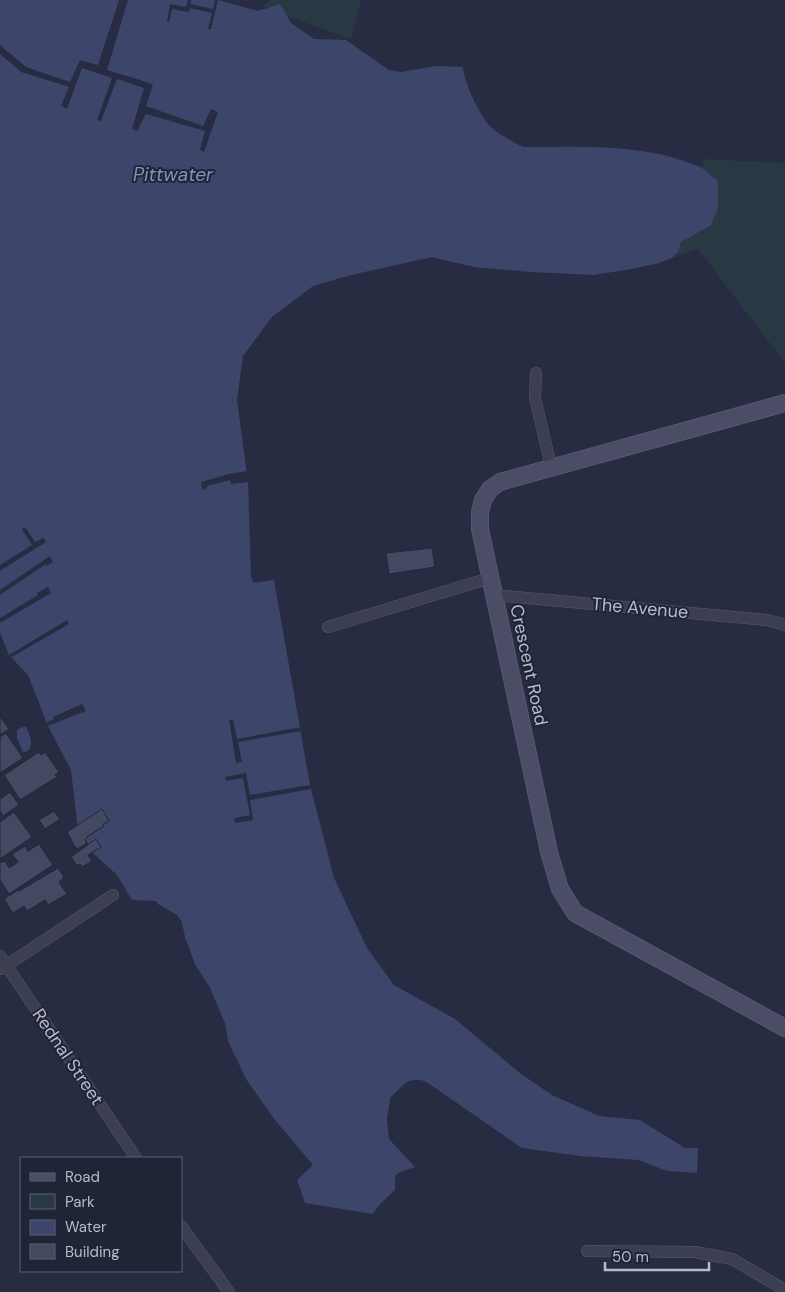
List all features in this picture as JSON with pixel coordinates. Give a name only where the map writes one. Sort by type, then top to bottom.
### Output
[{"type":"street","points":[[536,373],[535,398],[551,466]]},
{"type":"street","name":"Crescent Road","points":[[785,404],[551,466],[500,482],[490,489],[483,500],[480,512],[480,529],[490,578],[549,852],[560,889],[575,913],[785,1028]]},
{"type":"street","points":[[328,627],[490,578]]},
{"type":"street","name":"The Avenue","points":[[494,595],[767,620],[785,625]]},
{"type":"street","points":[[2,964],[113,895]]},
{"type":"street","name":"Rednal Street","points":[[2,964],[135,1157]]},
{"type":"street","points":[[182,1227],[228,1292]]},
{"type":"street","points":[[587,1251],[694,1252],[732,1259],[785,1290]]},
{"type":"green space","points":[[270,0],[361,0],[351,39],[263,7]]},
{"type":"green space","points":[[705,159],[785,163],[785,363],[698,249],[672,258],[679,251],[681,242],[710,226],[718,181],[701,167]]},
{"type":"water","name":"Pittwater","points":[[0,0],[218,0],[258,11],[280,4],[291,23],[314,39],[346,40],[389,70],[401,72],[436,66],[463,67],[469,89],[485,120],[495,131],[519,145],[524,147],[591,147],[635,150],[679,159],[700,167],[718,181],[718,209],[710,226],[681,242],[679,251],[672,258],[659,263],[593,275],[474,267],[432,257],[351,275],[313,286],[272,317],[243,356],[237,400],[248,482],[251,577],[254,583],[274,580],[310,785],[334,878],[367,948],[394,985],[455,1019],[521,1074],[552,1095],[599,1116],[640,1120],[685,1148],[698,1148],[697,1173],[667,1171],[638,1160],[580,1156],[522,1148],[428,1083],[415,1080],[408,1081],[390,1098],[387,1119],[389,1139],[415,1167],[398,1173],[395,1176],[395,1190],[380,1204],[373,1214],[305,1203],[297,1180],[313,1165],[275,1120],[246,1079],[228,1041],[225,1023],[210,988],[195,964],[185,937],[182,922],[177,915],[156,901],[132,900],[117,875],[94,854],[77,822],[71,770],[48,726],[28,675],[9,655],[0,633]]},
{"type":"water","points":[[26,727],[31,741],[29,750],[25,752],[23,752],[17,738],[17,730]]},
{"type":"pier","points":[[119,0],[128,0],[107,70],[153,84],[146,106],[203,126],[211,109],[218,112],[204,152],[200,150],[205,131],[146,114],[137,131],[132,129],[144,88],[117,79],[101,121],[97,120],[112,78],[82,68],[67,109],[61,106],[69,87],[21,72],[0,54],[0,45],[26,67],[70,82],[80,60],[98,65]]},
{"type":"pier","points":[[188,0],[191,0],[191,4],[213,9],[215,0],[218,0],[211,29],[208,29],[212,13],[190,8],[189,12],[172,9],[169,22],[167,22],[170,4],[186,7]]},
{"type":"pier","points":[[247,471],[248,482],[231,484],[230,480],[207,486],[207,488],[202,490],[201,482]]},
{"type":"pier","points":[[25,527],[35,542],[43,538],[46,542],[0,571],[0,565],[32,545],[22,529]]},
{"type":"pier","points":[[50,556],[53,562],[47,566],[46,564],[0,595],[0,590]]},
{"type":"pier","points":[[48,587],[51,593],[0,623],[0,618]]},
{"type":"pier","points":[[67,620],[69,624],[12,657],[9,655]]},
{"type":"pier","points":[[82,704],[86,711],[48,726],[47,722],[54,719],[53,717]]},
{"type":"pier","points":[[229,720],[233,720],[237,739],[301,727],[301,731],[238,742],[242,762],[236,763]]},
{"type":"pier","points":[[246,773],[250,795],[310,785],[311,789],[250,800],[253,820],[235,823],[234,818],[250,815],[243,778],[226,781],[225,777]]},
{"type":"building","points":[[432,548],[435,567],[389,574],[386,553]]},
{"type":"building","points":[[0,716],[9,729],[0,735]]},
{"type":"building","points":[[6,733],[23,758],[0,773],[0,737]]},
{"type":"building","points":[[39,752],[41,755],[45,752],[59,772],[55,775],[57,777],[20,800],[4,775]]},
{"type":"building","points":[[10,792],[19,805],[3,816],[0,811],[0,799]]},
{"type":"building","points":[[102,809],[109,821],[88,836],[85,840],[87,843],[77,849],[67,832]]},
{"type":"building","points":[[54,811],[60,819],[45,829],[39,820]]},
{"type":"building","points":[[14,812],[32,837],[0,859],[0,822]]},
{"type":"building","points":[[96,839],[101,847],[88,855],[92,861],[82,867],[80,864],[77,866],[71,857]]},
{"type":"building","points":[[39,844],[53,865],[9,894],[0,880],[0,863],[5,861],[9,868],[18,862],[12,854],[25,846],[28,851]]},
{"type":"building","points":[[58,868],[64,877],[59,882],[67,894],[48,905],[45,900],[27,911],[24,906],[13,913],[4,899]]}]
